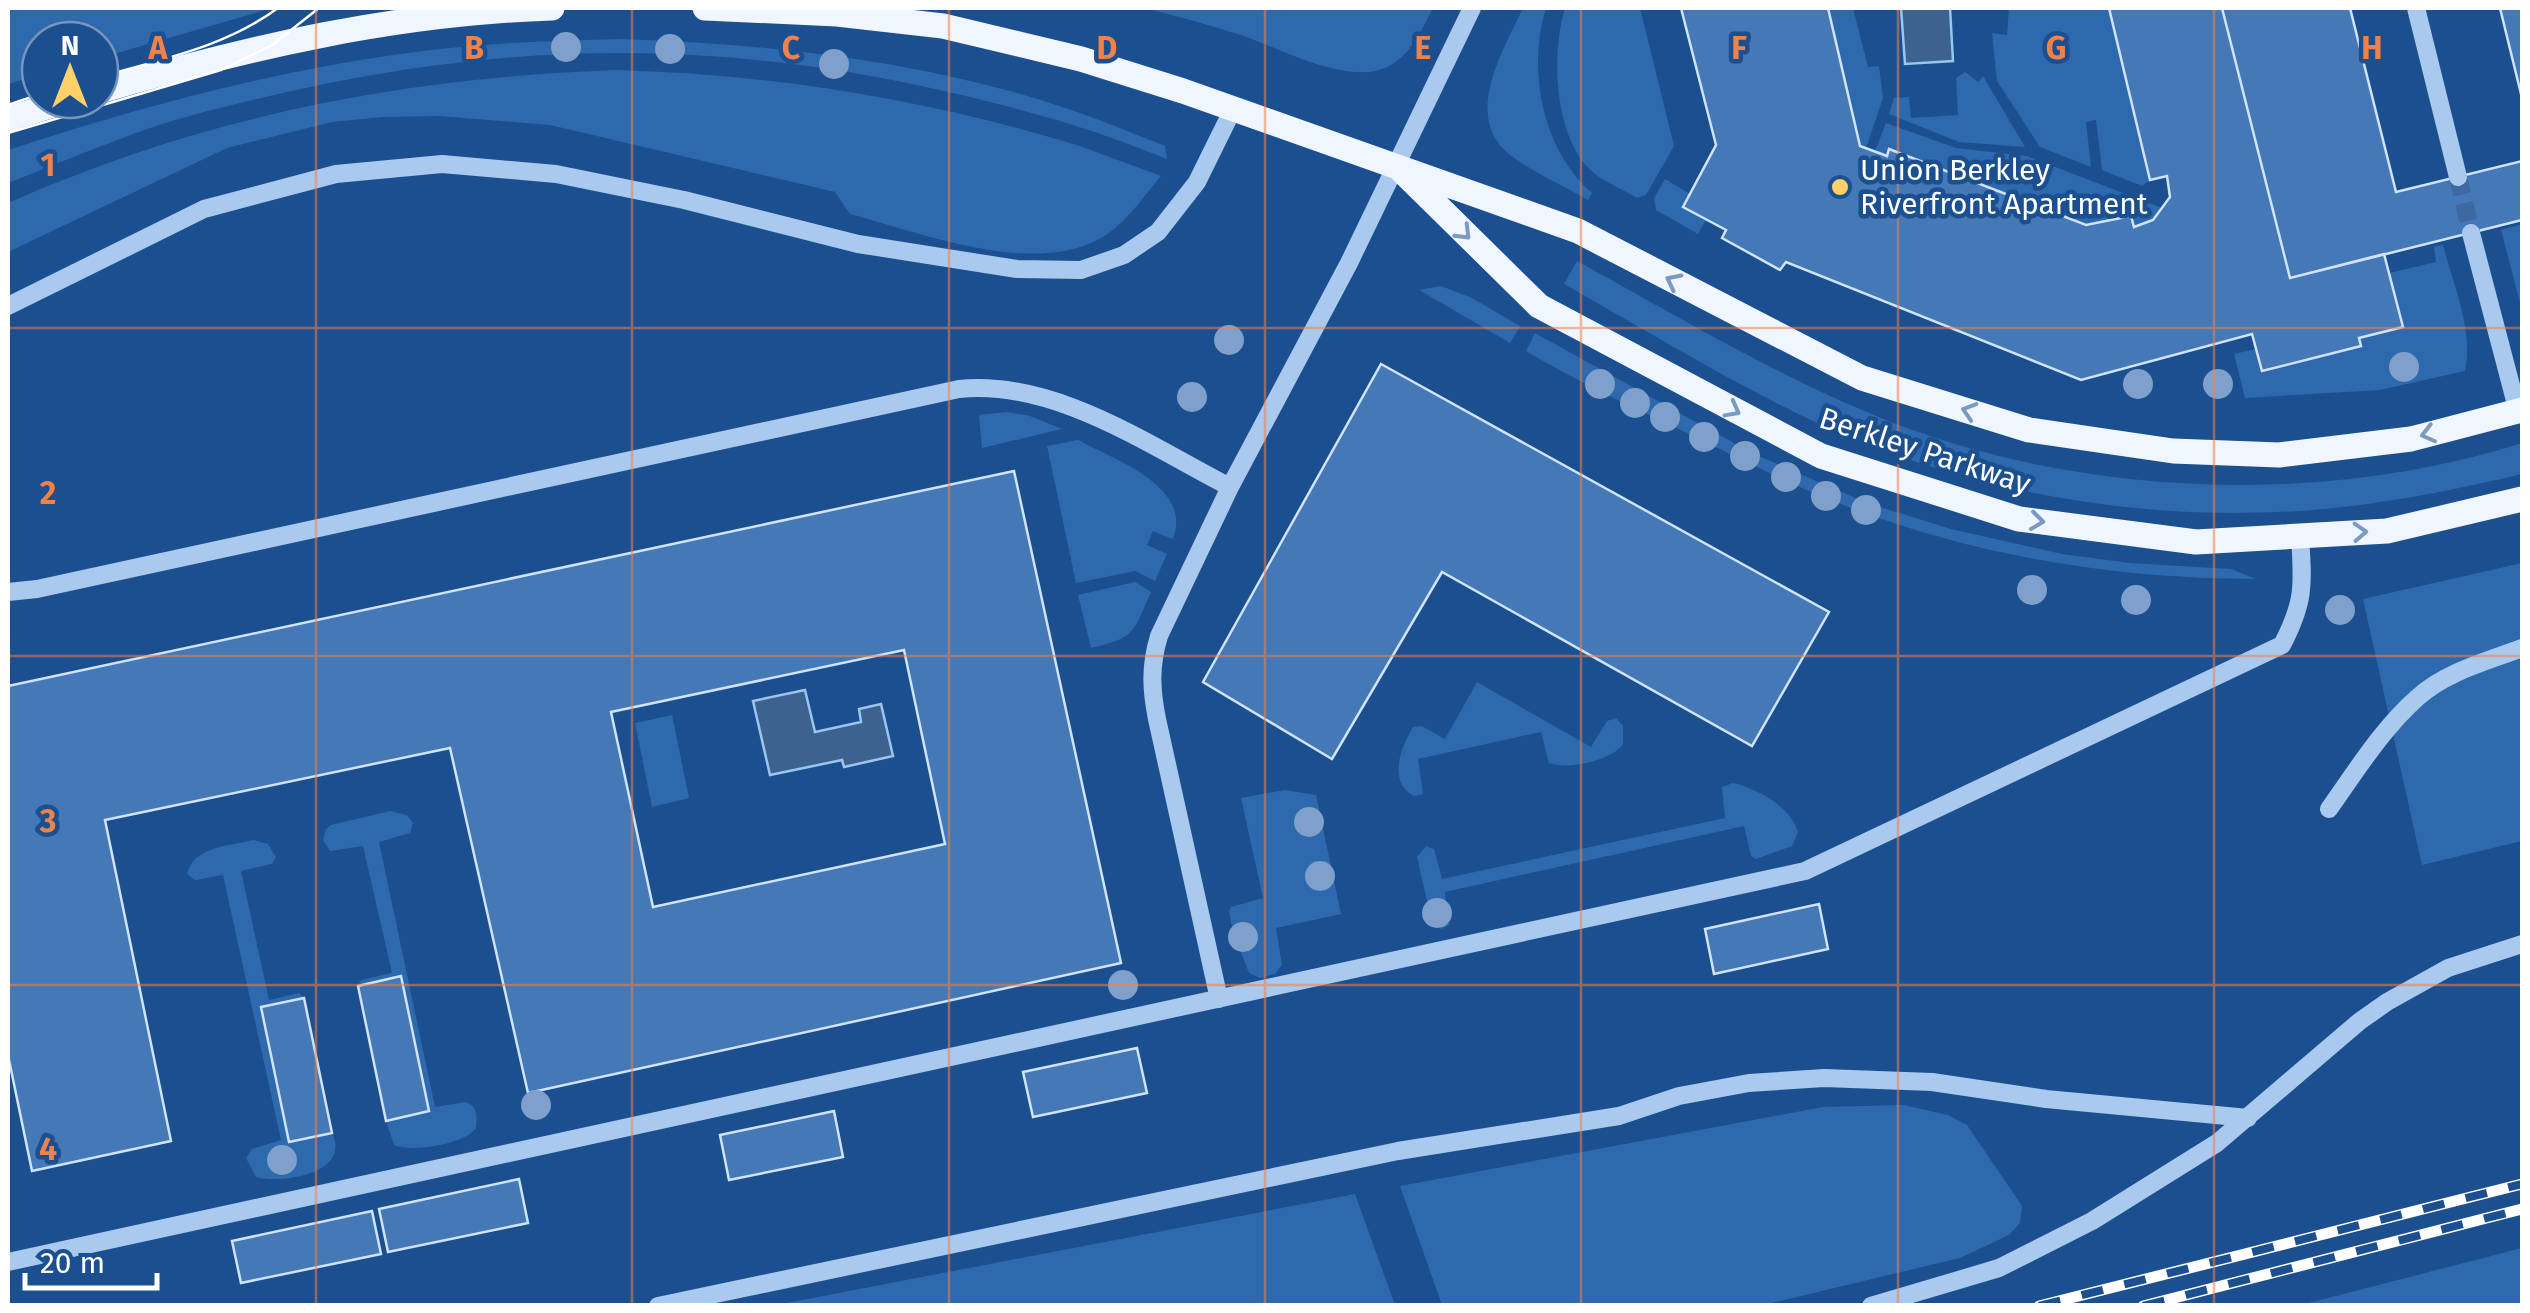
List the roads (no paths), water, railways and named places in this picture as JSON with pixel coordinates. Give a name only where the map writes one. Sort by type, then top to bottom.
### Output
[{"type":"main road","points":[[120,85],[374,23],[503,9],[552,8]]},
{"type":"main road","name":"Berkley Parkway","points":[[706,8],[836,14],[942,26],[1081,58],[1395,164],[1578,231],[1862,378],[2029,430],[2174,451],[2280,455],[2411,439],[2520,411]]},
{"type":"main road","name":"Berkley Parkway","points":[[1395,164],[1539,306],[1821,456],[2019,519],[2196,542],[2387,531],[2522,499]]},
{"type":"street","points":[[1219,999],[1150,686],[1152,658],[1230,487],[1350,263],[1472,8]]},
{"type":"street","points":[[2416,8],[2458,177]]},
{"type":"street","points":[[8,306],[204,208],[336,174],[442,164],[556,174],[876,247],[1017,269],[1081,270],[1124,255],[1158,232],[1197,182],[1233,108]]},
{"type":"street","points":[[2471,233],[2520,411]]},
{"type":"street","points":[[8,592],[56,585],[958,389],[988,386],[1066,404],[1230,487]]},
{"type":"street","points":[[8,1262],[1805,870],[2282,646],[2300,612],[2300,536]]},
{"type":"street","points":[[2329,809],[2367,755],[2418,696],[2467,668],[2522,648]]},
{"type":"street","points":[[1871,1306],[1999,1268],[2092,1222],[2217,1144],[2387,1002],[2448,968],[2522,944]]},
{"type":"street","points":[[658,1306],[1398,1151],[1619,1116],[1679,1096],[1749,1083],[1824,1078],[1932,1082],[2248,1118]]},
{"type":"tunnel","points":[[2458,177],[2471,233]]},
{"type":"tram line","points":[[120,72],[215,42],[278,8]]},
{"type":"tram line","points":[[8,133],[221,70],[272,45],[319,8]]},
{"type":"tram line","points":[[8,105],[20,101]]},
{"type":"railway","points":[[2039,1306],[2522,1184]]},
{"type":"railway","points":[[2143,1306],[2522,1209]]},
{"type":"place","name":"Union Berkley Riverfront Apartment","points":[[1840,187]]}]
